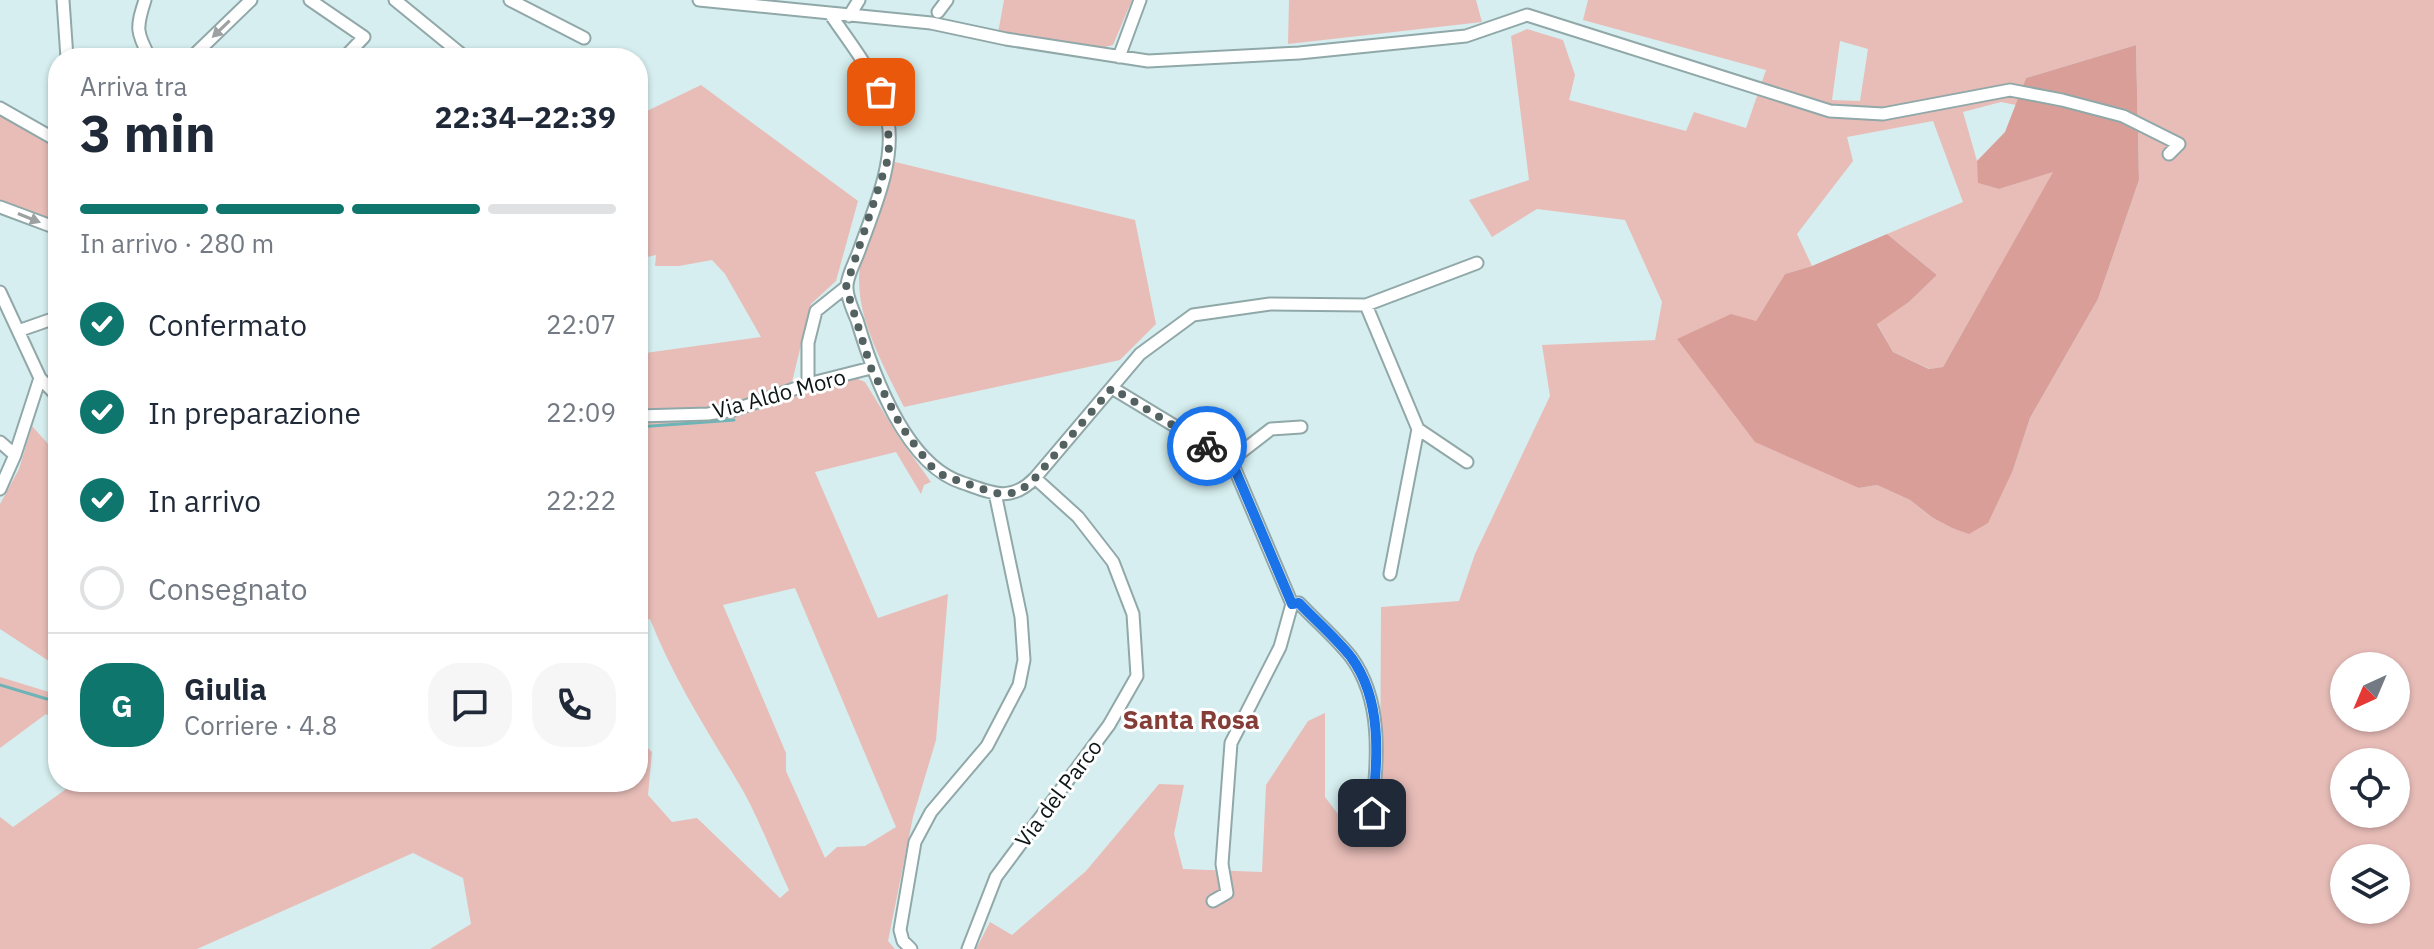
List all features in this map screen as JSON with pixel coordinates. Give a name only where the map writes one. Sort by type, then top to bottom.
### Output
[{"type":"street","points":[[63,0],[66,48]]},
{"type":"street","points":[[145,0],[137,25],[138,36],[145,48]]},
{"type":"street","points":[[201,48],[251,0]]},
{"type":"street","points":[[310,0],[364,37],[354,48]]},
{"type":"street","points":[[395,0],[454,48]]},
{"type":"street","points":[[510,0],[584,38]]},
{"type":"street","points":[[699,0],[767,4],[831,15],[935,18],[1006,39],[1148,61],[1299,53],[1466,36],[1527,15],[1830,111],[1883,114],[2010,90],[2062,100],[2123,116],[2179,144],[2169,154]]},
{"type":"street","points":[[849,16],[859,0]]},
{"type":"street","points":[[935,18],[947,0]]},
{"type":"street","points":[[1119,57],[1140,0]]},
{"type":"street","points":[[808,384],[808,343],[816,311],[846,287],[889,156],[888,123],[881,92],[831,15]]},
{"type":"street","points":[[0,108],[48,135]]},
{"type":"street","points":[[0,207],[48,225]]},
{"type":"street","points":[[846,287],[871,368],[901,426],[931,466],[944,476],[1004,495],[1020,491],[1035,478],[1140,354],[1193,315],[1270,304],[1366,305],[1477,263]]},
{"type":"street","points":[[0,294],[40,378],[48,386]]},
{"type":"street","points":[[1366,305],[1418,429],[1467,462]]},
{"type":"street","points":[[18,331],[48,320]]},
{"type":"street","name":"Via Aldo Moro","points":[[648,416],[734,410],[808,384],[871,368]]},
{"type":"street","points":[[0,489],[15,455],[40,378]]},
{"type":"street","points":[[1112,388],[1231,460],[1292,604],[1280,647],[1231,743],[1222,864],[1227,893],[1213,901]]},
{"type":"street","points":[[1231,460],[1271,429],[1301,427]]},
{"type":"street","points":[[1390,574],[1418,429]]},
{"type":"street","points":[[0,442],[15,455]]},
{"type":"street","name":"Via del Parco","points":[[968,949],[996,877],[1109,725],[1137,676],[1133,614],[1113,562],[1078,517],[1035,478]]},
{"type":"street","points":[[911,949],[903,941],[900,930],[915,842],[931,812],[987,746],[1019,685],[1024,660],[1021,617],[995,493]]},
{"type":"street","points":[[1292,604],[1299,603],[1352,658],[1368,693],[1378,749],[1372,813]]},
{"type":"shaded area","points":[[1004,0],[1132,0],[1113,45],[1097,49],[998,33]]},
{"type":"shaded area","points":[[1289,0],[1476,0],[1482,22],[1288,44]]},
{"type":"shaded area","points":[[1588,0],[2434,0],[2434,949],[976,949],[990,922],[1012,935],[1086,871],[1159,784],[1184,785],[1174,834],[1183,869],[1262,872],[1266,785],[1308,721],[1325,713],[1325,797],[1341,818],[1380,811],[1381,607],[1459,601],[1475,554],[1550,396],[1542,345],[1655,340],[1662,302],[1625,220],[1537,209],[1492,237],[1469,200],[1529,180],[1511,36],[1527,29],[1563,40],[1575,75],[1569,100],[1686,131],[1694,112],[1746,128],[1766,70],[1583,20]],"holes":[[[1840,41],[1868,49],[1860,101],[1832,100]],[[2136,45],[2139,180],[2098,299],[2030,418],[2013,470],[1969,533],[1952,528],[1910,500],[1877,485],[1859,488],[1756,321],[1785,274],[1812,266],[1797,234],[1853,161],[1847,137],[1933,121],[1963,202],[1887,234],[1937,275],[1909,302],[1877,323],[1893,352],[1930,369],[1943,367],[2054,171],[1999,189],[1979,183],[1977,161],[1963,112],[2001,102],[2016,105],[2026,78]]]},
{"type":"shaded area","points":[[2136,45],[2139,180],[2098,299],[2030,418],[2013,470],[1988,523],[1969,534],[1933,518],[1910,500],[1877,485],[1859,488],[1755,442],[1677,339],[1731,314],[1756,321],[1785,274],[1812,266],[1887,234],[1937,275],[1909,302],[1877,324],[1893,352],[1929,369],[1943,367],[2053,172],[1999,189],[1978,183],[1977,161],[2005,132],[2026,78]]},
{"type":"shaded area","points":[[701,85],[858,201],[836,281],[811,304],[791,386],[730,406],[648,410],[648,353],[761,337],[725,274],[712,260],[679,266],[655,266],[656,255],[648,257],[648,111]]},
{"type":"shaded area","points":[[0,113],[48,139],[48,218],[36,217],[0,203]]},
{"type":"shaded area","points":[[891,161],[1135,220],[1156,324],[1120,360],[904,407],[868,329],[859,280],[866,236]]},
{"type":"shaded area","points":[[853,377],[865,382],[931,482],[924,485],[921,494],[896,452],[815,472],[878,618],[948,594],[936,740],[913,817],[888,941],[895,949],[430,949],[471,924],[463,878],[413,853],[197,949],[0,949],[0,817],[13,827],[62,792],[648,792],[648,748],[652,752],[648,795],[672,822],[697,818],[780,898],[789,890],[750,804],[678,680],[648,620],[648,421],[736,415]],"holes":[[[795,588],[896,827],[865,846],[837,847],[825,858],[786,771],[786,753],[723,605]]]},
{"type":"shaded area","points":[[32,426],[48,444],[48,660],[0,629],[0,504],[19,469]]},
{"type":"shaded area","points":[[0,677],[48,692],[48,715],[0,748]]},
{"type":"waterway","points":[[648,426],[734,420]]},
{"type":"waterway","points":[[0,685],[47,699]]},
{"type":"way so far","points":[[881,92],[888,123],[889,156],[846,287],[871,368],[901,426],[931,466],[944,476],[995,493],[1004,495],[1020,491],[1035,478],[1112,388],[1207,446]]},
{"type":"district","name":"Santa Rosa","points":[[1191,719]]},
{"type":"route","points":[[1207,446],[1231,460],[1292,604],[1299,603],[1352,658],[1368,693],[1378,749],[1372,813]]}]
